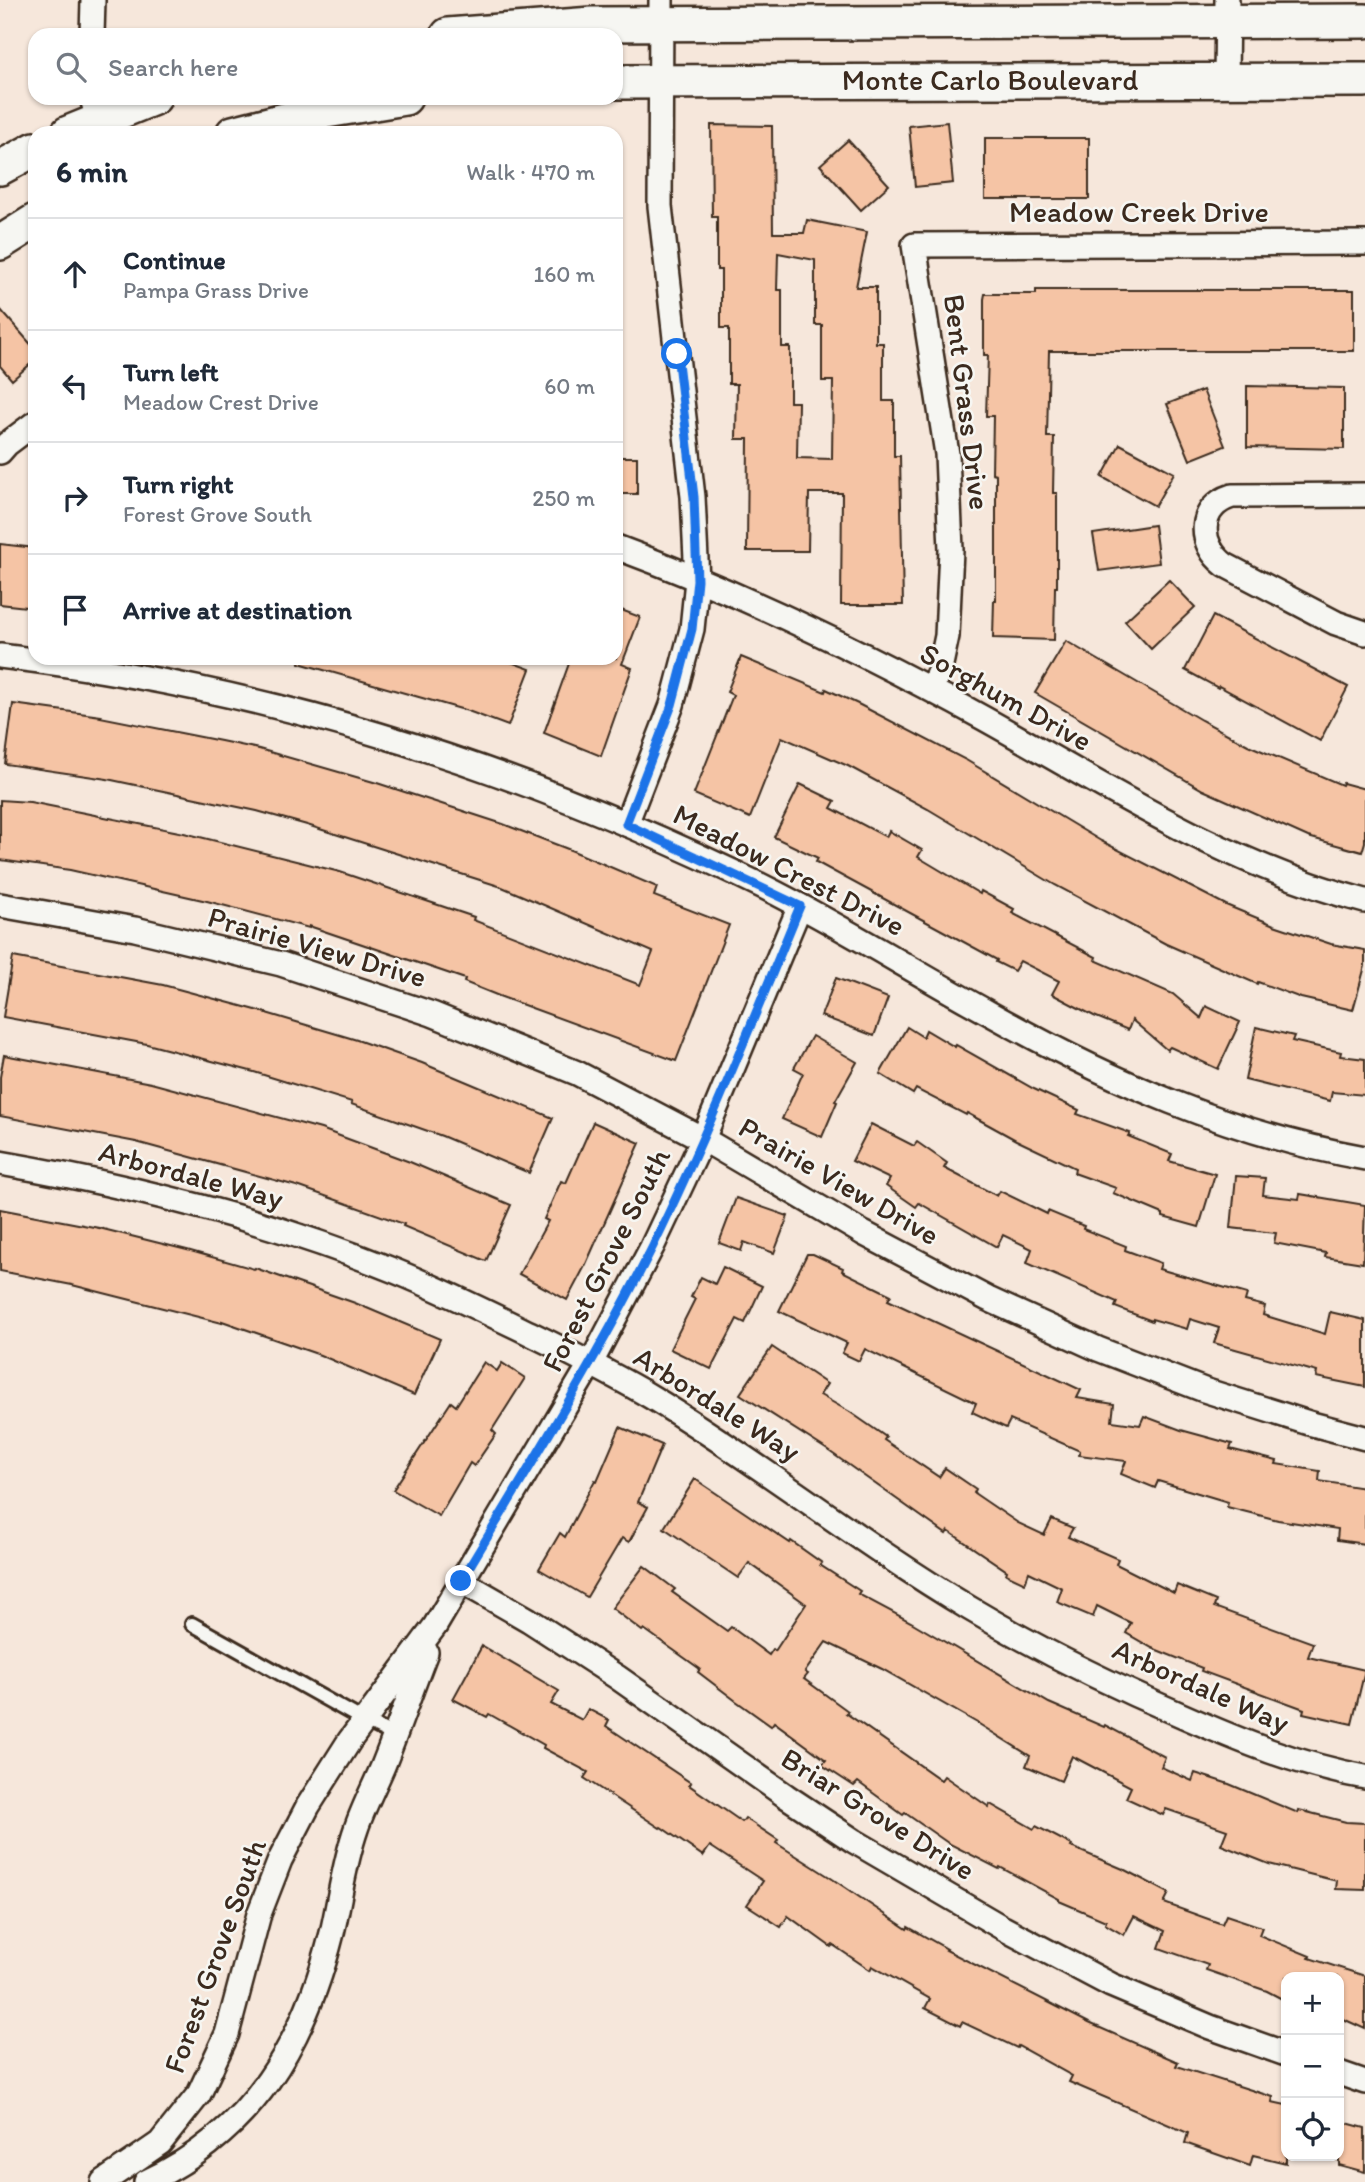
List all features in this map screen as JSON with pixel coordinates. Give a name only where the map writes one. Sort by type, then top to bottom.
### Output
[{"type":"main road","name":"Monte Carlo Boulevard","points":[[533,28],[661,12],[1227,10],[1365,21]]},
{"type":"main road","name":"Monte Carlo Boulevard","points":[[623,82],[1365,80]]},
{"type":"main road","points":[[86,117],[130,105]]},
{"type":"main road","points":[[261,126],[308,114],[363,105]]},
{"type":"main road","points":[[0,167],[28,153]]},
{"type":"main road","points":[[0,243],[28,225]]},
{"type":"street","points":[[92,28],[93,0]]},
{"type":"street","points":[[1226,79],[1227,10]]},
{"type":"street","points":[[626,824],[672,705],[692,629],[697,580],[694,497],[660,206],[661,12]]},
{"type":"street","name":"Meadow Creek Drive","points":[[914,245],[1365,243]]},
{"type":"street","name":"Bent Grass Drive","points":[[914,245],[951,489],[947,635],[940,669],[931,689]]},
{"type":"street","points":[[0,452],[28,428]]},
{"type":"street","points":[[1365,495],[1233,496],[1223,499],[1210,513],[1205,531],[1210,552],[1225,565],[1336,623],[1365,633]]},
{"type":"street","name":"Sorghum Drive","points":[[623,550],[801,626],[931,689],[1199,839],[1284,877],[1365,901]]},
{"type":"street","name":"Meadow Crest Drive","points":[[0,656],[28,660]]},
{"type":"street","name":"Meadow Crest Drive","points":[[68,665],[235,696],[460,760],[553,793],[626,824],[800,906],[872,944],[990,1014],[1135,1087],[1233,1126],[1295,1144],[1365,1158]]},
{"type":"street","name":"Prairie View Drive","points":[[0,905],[135,929],[268,961],[407,1006],[578,1073],[703,1139],[863,1233],[988,1299],[1049,1327],[1204,1390],[1365,1438]]},
{"type":"street","name":"Forest Grove South","points":[[103,2182],[160,2143],[199,2094],[227,2034],[259,1914],[280,1860],[308,1806],[365,1721],[436,1626],[591,1363],[652,1247],[703,1139],[800,906]]},
{"type":"street","name":"Arbordale Way","points":[[0,1163],[159,1196],[286,1233],[416,1280],[591,1363],[649,1395],[729,1445],[870,1544],[947,1594],[1037,1646],[1154,1704],[1274,1754],[1318,1768],[1365,1777]]},
{"type":"street","name":"Briar Grove Drive","points":[[461,1581],[617,1676],[786,1796],[855,1841],[991,1922],[1111,1985],[1210,2027],[1281,2052]]},
{"type":"street","name":"Forest Grove South","points":[[146,2182],[176,2168],[233,2124],[270,2079],[297,2036],[317,1987],[355,1830],[436,1626]]},
{"type":"street","points":[[1344,2075],[1365,2082]]},
{"type":"lane","points":[[192,1624],[394,1735]]},
{"type":"building","points":[[947,122],[953,183],[915,187],[909,126]]},
{"type":"building","points":[[711,125],[772,126],[773,233],[804,233],[807,220],[867,232],[856,287],[876,287],[876,343],[883,343],[883,401],[894,401],[894,456],[900,456],[903,605],[841,605],[842,493],[809,493],[808,551],[747,551],[748,439],[736,439],[737,384],[729,384],[729,328],[721,328],[717,217],[712,217]],"holes":[[[778,253],[815,260],[815,325],[822,325],[822,381],[833,381],[832,459],[797,458],[798,402],[790,402],[790,347],[782,347],[782,290],[777,290]]]},
{"type":"building","points":[[985,138],[1089,138],[1089,199],[985,199]]},
{"type":"building","points":[[848,140],[889,185],[861,210],[820,165]]},
{"type":"building","points":[[1036,290],[1354,290],[1354,351],[1049,351],[1047,437],[1054,437],[1053,493],[1057,493],[1054,640],[993,638],[996,600],[996,474],[992,473],[993,416],[986,416],[988,355],[984,355],[984,299],[985,294],[1036,294]]},
{"type":"building","points":[[0,309],[28,341],[28,366],[12,380],[0,366]]},
{"type":"building","points":[[1247,386],[1344,388],[1344,449],[1247,447]]},
{"type":"building","points":[[1203,390],[1225,446],[1190,460],[1167,404]]},
{"type":"building","points":[[1120,444],[1174,473],[1155,506],[1102,477]]},
{"type":"building","points":[[623,457],[637,457],[637,494],[623,494]]},
{"type":"building","points":[[1154,525],[1159,563],[1099,571],[1093,534]]},
{"type":"building","points":[[0,544],[28,547],[28,607],[0,604]]},
{"type":"building","points":[[1169,580],[1195,607],[1151,649],[1125,621]]},
{"type":"building","points":[[623,611],[640,617],[623,661]]},
{"type":"building","points":[[1213,616],[1348,687],[1320,741],[1185,670]]},
{"type":"building","points":[[1066,641],[1248,745],[1342,785],[1343,783],[1365,789],[1365,842],[1362,852],[1308,837],[1203,790],[1035,693]]},
{"type":"building","points":[[741,657],[825,692],[826,689],[860,705],[966,760],[1101,841],[1226,905],[1331,944],[1365,950],[1365,966],[1353,1010],[1301,998],[1258,982],[1257,984],[1166,944],[1055,885],[928,809],[848,766],[782,737],[750,818],[694,794],[733,695],[727,692]]},
{"type":"building","points":[[623,664],[632,668],[601,756],[544,733],[568,665]]},
{"type":"building","points":[[306,665],[519,665],[530,669],[508,726],[468,711]]},
{"type":"building","points":[[13,704],[101,716],[259,749],[377,783],[503,824],[573,851],[657,887],[654,896],[729,925],[676,1061],[499,996],[464,982],[465,979],[309,926],[70,870],[0,860],[0,800],[30,802],[184,833],[340,872],[474,917],[473,920],[640,985],[653,952],[502,887],[307,825],[257,811],[107,779],[5,764]]},
{"type":"building","points":[[800,784],[835,801],[831,808],[886,837],[889,831],[922,850],[918,857],[980,894],[981,891],[1014,909],[1012,913],[1096,957],[1095,960],[1173,994],[1201,1018],[1206,1006],[1240,1022],[1218,1069],[1170,1047],[1167,1050],[1132,1020],[1128,1030],[1094,1016],[1052,994],[1059,981],[1020,961],[1014,971],[996,962],[997,960],[816,862],[818,858],[774,837]]},
{"type":"building","points":[[13,957],[163,985],[357,1040],[422,1063],[553,1118],[529,1173],[442,1136],[351,1104],[352,1102],[254,1072],[147,1044],[3,1017]]},
{"type":"building","points":[[836,978],[888,998],[874,1036],[821,1016]]},
{"type":"building","points":[[907,1027],[923,1037],[926,1030],[1034,1089],[1079,1110],[1077,1114],[1130,1133],[1128,1136],[1172,1154],[1169,1161],[1215,1174],[1199,1227],[1163,1217],[1163,1214],[1113,1193],[1116,1188],[1074,1173],[1075,1168],[916,1089],[913,1094],[880,1074]]},
{"type":"building","points":[[1256,1027],[1294,1036],[1292,1041],[1341,1052],[1340,1056],[1365,1059],[1365,1095],[1332,1092],[1330,1101],[1245,1080]]},
{"type":"building","points":[[812,1036],[857,1062],[835,1101],[837,1102],[822,1137],[782,1119],[803,1073],[794,1068]]},
{"type":"building","points":[[4,1055],[151,1083],[321,1129],[410,1162],[511,1205],[486,1261],[403,1226],[404,1224],[300,1187],[136,1142],[0,1116],[0,1077]]},
{"type":"building","points":[[593,1122],[640,1143],[567,1300],[519,1274],[548,1221],[544,1219],[561,1181],[566,1183]]},
{"type":"building","points":[[871,1124],[914,1146],[917,1142],[947,1163],[944,1168],[997,1196],[1000,1191],[1047,1214],[1048,1211],[1084,1226],[1083,1229],[1126,1246],[1125,1250],[1161,1263],[1159,1269],[1247,1294],[1245,1301],[1265,1306],[1263,1315],[1325,1334],[1330,1312],[1365,1320],[1365,1387],[1316,1377],[1317,1372],[1214,1343],[1219,1328],[1190,1319],[1187,1329],[1152,1321],[1115,1307],[1117,1302],[1027,1263],[1032,1249],[1003,1235],[997,1247],[919,1203],[916,1207],[886,1186],[890,1179],[852,1161]]},
{"type":"building","points":[[1236,1176],[1265,1178],[1263,1195],[1299,1199],[1300,1194],[1365,1205],[1363,1263],[1325,1257],[1326,1253],[1274,1243],[1276,1233],[1231,1228]]},
{"type":"building","points":[[736,1198],[788,1216],[774,1253],[744,1242],[741,1251],[719,1243]]},
{"type":"building","points":[[0,1209],[99,1228],[255,1268],[355,1303],[440,1339],[414,1395],[320,1355],[222,1321],[72,1285],[0,1271]]},
{"type":"building","points":[[807,1254],[813,1254],[843,1268],[842,1271],[891,1295],[888,1300],[1081,1390],[1077,1398],[1114,1404],[1112,1421],[1140,1425],[1144,1416],[1181,1430],[1232,1444],[1230,1449],[1277,1461],[1276,1464],[1320,1471],[1319,1481],[1365,1488],[1365,1544],[1337,1540],[1338,1529],[1278,1520],[1227,1507],[1228,1502],[1158,1481],[1155,1488],[1121,1474],[1126,1461],[1079,1455],[1080,1451],[1010,1420],[1006,1428],[972,1412],[976,1403],[865,1349],[859,1361],[842,1353],[847,1343],[779,1311]]},
{"type":"building","points":[[723,1267],[762,1286],[745,1323],[737,1319],[711,1369],[670,1349],[695,1299],[691,1297],[701,1277],[715,1284]]},
{"type":"building","points":[[772,1347],[827,1384],[820,1395],[850,1412],[886,1437],[884,1440],[939,1477],[945,1468],[976,1489],[974,1493],[1018,1523],[1044,1535],[1052,1519],[1073,1528],[1068,1537],[1118,1559],[1116,1564],[1174,1593],[1177,1585],[1216,1601],[1214,1607],[1313,1643],[1308,1657],[1365,1670],[1352,1724],[1303,1713],[1304,1709],[1201,1671],[1202,1668],[1152,1648],[1126,1633],[1131,1623],[1097,1606],[1093,1617],[1057,1602],[1062,1588],[1029,1572],[1025,1583],[1006,1574],[1007,1571],[948,1531],[946,1534],[826,1449],[740,1394]]},
{"type":"building","points":[[484,1362],[497,1371],[502,1363],[525,1378],[492,1430],[496,1434],[474,1466],[470,1463],[439,1516],[393,1490],[451,1402],[456,1406]]},
{"type":"building","points":[[620,1427],[662,1445],[638,1502],[648,1507],[629,1542],[622,1538],[587,1597],[539,1569],[560,1533],[565,1537],[595,1480],[597,1481]]},
{"type":"building","points":[[695,1479],[790,1543],[791,1541],[822,1563],[820,1565],[860,1591],[858,1594],[1049,1703],[1104,1727],[1105,1725],[1165,1757],[1161,1767],[1192,1781],[1195,1773],[1229,1784],[1298,1813],[1299,1810],[1346,1822],[1365,1823],[1365,1890],[1336,1889],[1337,1881],[1269,1864],[1221,1845],[1227,1830],[1166,1809],[1163,1815],[1126,1798],[1131,1787],[1072,1756],[1061,1781],[1026,1766],[1030,1756],[979,1724],[882,1669],[826,1642],[805,1672],[808,1674],[804,1679],[848,1711],[846,1713],[941,1780],[944,1776],[989,1807],[990,1804],[1034,1829],[1036,1826],[1072,1845],[1071,1847],[1123,1869],[1169,1893],[1164,1903],[1222,1924],[1226,1915],[1262,1927],[1259,1935],[1310,1956],[1309,1958],[1365,1976],[1365,2029],[1344,2019],[1344,1972],[1281,1972],[1281,1998],[1206,1970],[1208,1965],[1159,1948],[1165,1931],[1134,1916],[1124,1935],[1105,1924],[1106,1921],[1059,1901],[1000,1867],[999,1869],[948,1843],[858,1782],[854,1786],[822,1765],[826,1760],[774,1722],[771,1726],[698,1672],[700,1669],[612,1608],[644,1566],[675,1589],[672,1592],[727,1631],[731,1627],[769,1655],[773,1649],[775,1651],[806,1604],[749,1563],[738,1578],[664,1528]]},
{"type":"building","points":[[482,1646],[559,1691],[551,1704],[582,1720],[588,1709],[609,1720],[606,1726],[691,1783],[689,1785],[742,1822],[745,1818],[778,1840],[776,1843],[907,1929],[908,1927],[946,1950],[1089,2023],[1178,2062],[1176,2066],[1273,2097],[1272,2102],[1281,2104],[1281,2161],[1286,2163],[1253,2155],[1250,2166],[1185,2143],[1188,2133],[1069,2082],[1072,2076],[1018,2046],[1017,2048],[962,2022],[960,2026],[925,2008],[930,1999],[872,1966],[870,1970],[833,1945],[831,1947],[788,1916],[781,1927],[747,1905],[763,1881],[710,1846],[703,1856],[584,1778],[588,1772],[489,1714],[487,1717],[453,1699]]},
{"type":"building","points":[[1344,2122],[1365,2128],[1365,2172],[1339,2165],[1339,2161],[1344,2161]]},
{"type":"route","points":[[461,1581],[591,1363],[652,1247],[703,1139],[800,906],[626,824],[672,705],[692,629],[697,580],[694,497],[677,354]]}]
